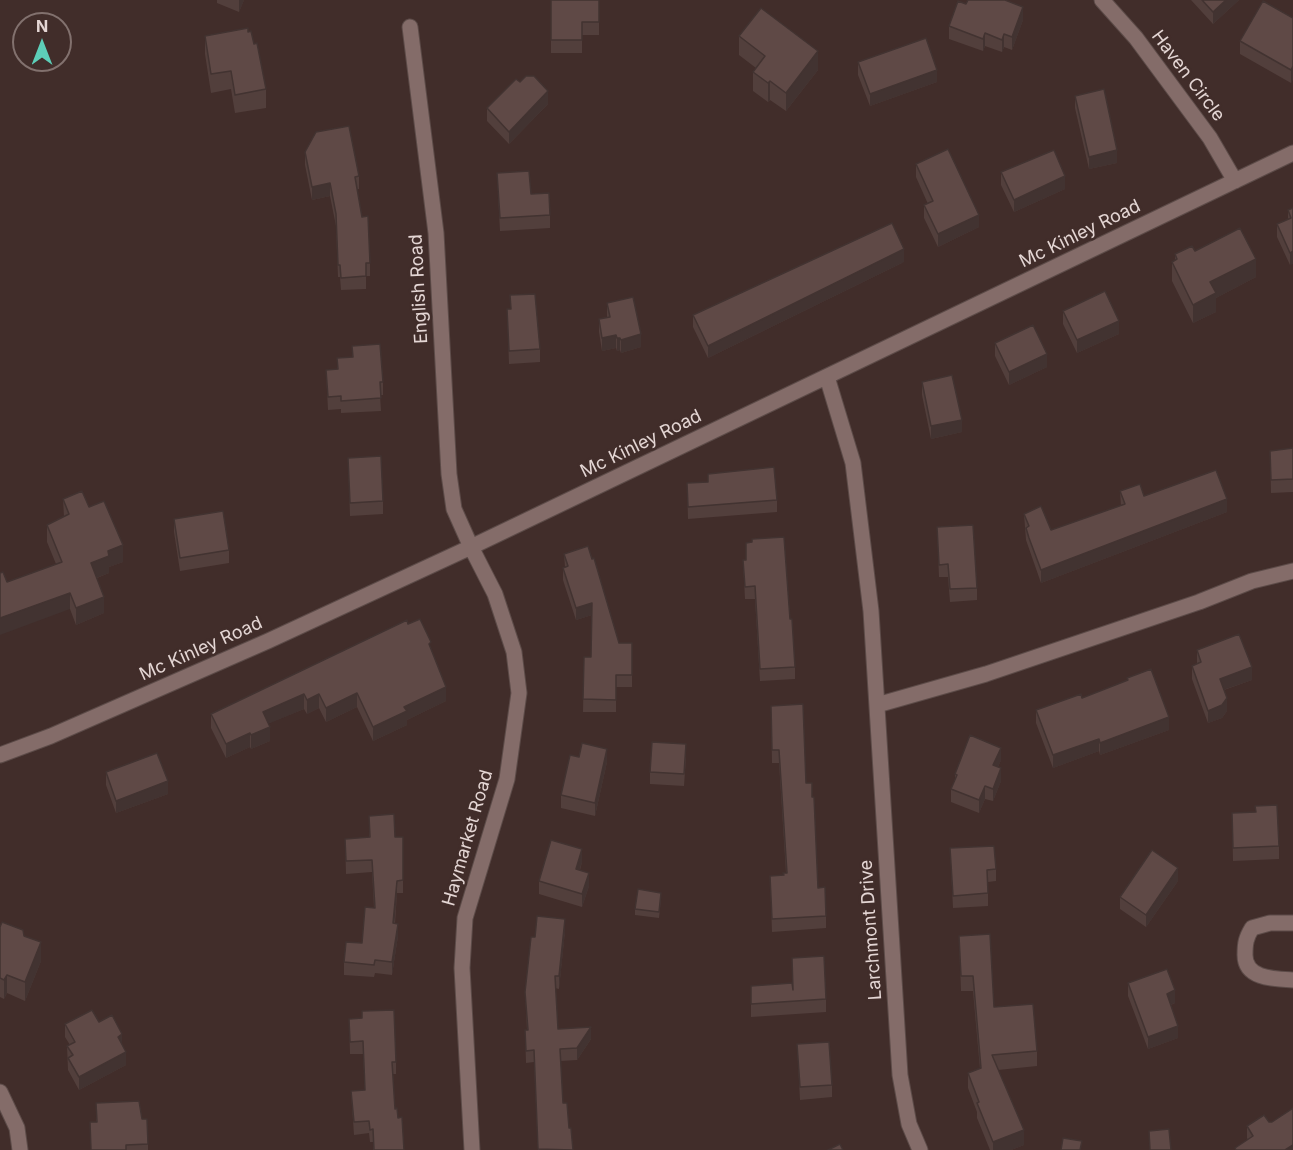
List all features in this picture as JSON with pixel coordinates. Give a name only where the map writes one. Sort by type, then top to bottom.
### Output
[{"type":"street","name":"Haven Circle","points":[[1102,0],[1136,38],[1210,138],[1235,181]]},
{"type":"street","name":"English Road","points":[[410,27],[436,233],[449,474],[454,509],[471,547]]},
{"type":"street","name":"Mc Kinley Road","points":[[0,755],[62,731],[268,641],[471,547],[1293,153]]},
{"type":"street","name":"Larchmont Drive","points":[[826,377],[852,463],[871,611],[900,1075],[909,1124],[920,1150]]},
{"type":"street","name":"Haymarket Road","points":[[471,547],[495,594],[511,642],[519,693],[507,779],[465,918],[462,968],[471,1150]]},
{"type":"street","points":[[877,705],[986,674],[1199,602],[1252,581],[1293,571]]},
{"type":"street","points":[[1293,923],[1270,923],[1252,928],[1245,939],[1245,963],[1253,973],[1272,979],[1293,980]]},
{"type":"street","points":[[0,1092],[17,1128],[20,1150]]},
{"type":"building","points":[[551,0],[599,0],[599,22],[582,22],[582,40],[551,40]]},
{"type":"building","points":[[968,0],[1005,0],[1023,7],[1012,37],[1004,34],[1002,40],[985,33],[983,39],[949,26],[958,1],[966,4]]},
{"type":"building","points":[[1202,0],[1226,0],[1213,12]]},
{"type":"building","points":[[1263,1],[1293,18],[1293,66],[1291,70],[1240,41]]},
{"type":"building","points":[[761,8],[818,51],[786,93],[753,72],[765,56],[739,36]]},
{"type":"building","points":[[248,28],[254,44],[257,43],[266,89],[235,95],[231,71],[211,74],[205,36]]},
{"type":"building","points":[[926,38],[937,70],[870,94],[858,62]]},
{"type":"building","points":[[526,76],[534,76],[548,91],[509,132],[487,108],[516,79],[520,82]]},
{"type":"building","points":[[1104,89],[1117,150],[1089,157],[1075,96]]},
{"type":"building","points":[[349,126],[359,176],[355,177],[362,217],[368,216],[370,263],[366,263],[366,276],[341,278],[340,265],[338,265],[336,214],[330,183],[312,187],[305,152],[316,132]]},
{"type":"building","points":[[948,149],[979,215],[938,234],[924,205],[933,201],[916,164]]},
{"type":"building","points":[[1054,150],[1065,176],[1014,200],[1001,172]]},
{"type":"building","points":[[529,171],[531,194],[549,193],[550,215],[500,218],[497,173]]},
{"type":"building","points":[[1293,208],[1293,251],[1290,253],[1277,224],[1291,218],[1288,210]]},
{"type":"building","points":[[892,223],[904,249],[708,346],[693,315]]},
{"type":"building","points":[[1240,228],[1256,259],[1210,282],[1216,293],[1193,305],[1172,262],[1177,259],[1175,254],[1192,246],[1195,251]]},
{"type":"building","points":[[1105,291],[1119,321],[1077,340],[1063,311]]},
{"type":"building","points":[[535,294],[540,349],[509,351],[507,309],[511,309],[510,295]]},
{"type":"building","points":[[633,297],[641,334],[621,340],[616,335],[602,338],[599,319],[610,317],[607,303]]},
{"type":"building","points":[[1033,325],[1047,354],[1009,372],[995,343]]},
{"type":"building","points":[[380,344],[383,382],[380,382],[381,398],[341,401],[341,396],[328,397],[326,370],[338,369],[337,358],[353,357],[352,346]]},
{"type":"building","points":[[952,375],[962,420],[931,426],[922,382]]},
{"type":"building","points":[[1293,448],[1293,479],[1271,480],[1270,451]]},
{"type":"building","points":[[381,456],[383,501],[350,503],[348,458]]},
{"type":"building","points":[[774,467],[777,500],[688,507],[687,483],[708,482],[708,474]]},
{"type":"building","points":[[1216,470],[1227,499],[1041,570],[1029,538],[1026,528],[1029,526],[1024,514],[1041,506],[1051,530],[1125,504],[1120,491],[1140,484],[1144,496]]},
{"type":"building","points":[[82,491],[89,507],[104,501],[123,545],[108,551],[109,556],[91,563],[104,597],[76,608],[70,593],[0,618],[0,573],[3,572],[7,582],[62,562],[47,525],[69,514],[63,499]]},
{"type":"building","points":[[223,511],[229,550],[180,558],[174,519]]},
{"type":"building","points":[[973,525],[977,588],[950,589],[948,564],[939,565],[937,527]]},
{"type":"building","points":[[784,537],[795,667],[760,669],[755,586],[745,587],[743,560],[746,560],[746,543],[752,542],[752,539]]},
{"type":"building","points":[[588,546],[592,559],[594,558],[619,643],[632,643],[632,675],[616,675],[616,700],[583,699],[584,657],[591,657],[592,603],[576,608],[563,568],[568,566],[564,554]]},
{"type":"building","points":[[420,619],[431,642],[429,644],[446,687],[404,707],[407,711],[373,727],[357,693],[326,708],[319,694],[307,700],[304,694],[263,712],[270,727],[226,744],[211,714],[407,620],[408,624]]},
{"type":"building","points":[[1239,634],[1252,667],[1220,679],[1227,698],[1222,705],[1208,711],[1192,666],[1201,662],[1197,650]]},
{"type":"building","points":[[1151,669],[1169,717],[1100,743],[1099,739],[1053,755],[1036,710],[1081,694],[1082,698]]},
{"type":"building","points":[[803,704],[806,783],[812,783],[818,888],[825,887],[826,916],[772,919],[770,876],[787,873],[779,750],[772,750],[771,706]]},
{"type":"building","points":[[970,735],[1001,748],[993,765],[1001,768],[993,789],[985,786],[979,800],[951,789]]},
{"type":"building","points":[[652,742],[686,744],[684,774],[650,772]]},
{"type":"building","points":[[582,743],[607,749],[595,803],[561,795],[570,755],[579,757]]},
{"type":"building","points":[[157,753],[168,781],[116,801],[106,772]]},
{"type":"building","points":[[1277,805],[1279,846],[1233,848],[1232,813],[1256,812],[1255,806]]},
{"type":"building","points":[[394,814],[395,837],[403,837],[403,880],[397,881],[393,923],[398,924],[392,962],[375,960],[374,965],[344,962],[346,942],[362,943],[365,907],[375,908],[372,860],[346,861],[345,839],[370,837],[369,816]]},
{"type":"building","points":[[551,840],[582,849],[576,869],[589,873],[582,894],[539,881]]},
{"type":"building","points":[[994,846],[996,869],[987,870],[988,893],[953,896],[950,848]]},
{"type":"building","points":[[1152,850],[1178,868],[1146,915],[1120,897]]},
{"type":"building","points":[[638,889],[661,893],[659,912],[635,909]]},
{"type":"building","points":[[537,916],[565,919],[559,976],[555,976],[558,1029],[591,1027],[577,1048],[560,1049],[563,1103],[567,1103],[573,1150],[538,1149],[534,1050],[526,1051],[525,1030],[528,1030],[525,992],[531,937],[535,937]]},
{"type":"building","points":[[2,922],[23,930],[24,936],[41,942],[25,982],[7,975],[4,980],[0,978],[0,927]]},
{"type":"building","points":[[990,934],[994,1007],[1033,1004],[1037,1051],[992,1055],[1024,1130],[993,1142],[968,1073],[981,1068],[973,976],[961,976],[959,936]]},
{"type":"building","points":[[824,956],[826,999],[751,1004],[751,986],[792,983],[793,990],[792,958]]},
{"type":"building","points":[[1167,969],[1175,990],[1167,994],[1178,1026],[1148,1037],[1128,983]]},
{"type":"building","points":[[92,1010],[99,1022],[112,1015],[122,1034],[118,1037],[126,1052],[79,1077],[68,1058],[73,1055],[67,1046],[75,1042],[65,1024]]},
{"type":"building","points":[[394,1010],[396,1062],[392,1062],[395,1109],[397,1108],[398,1118],[402,1117],[404,1150],[374,1150],[373,1129],[370,1130],[369,1121],[354,1122],[351,1091],[365,1090],[363,1041],[350,1042],[349,1019],[362,1018],[362,1011]]},
{"type":"building","points":[[829,1042],[832,1085],[800,1087],[797,1044]]},
{"type":"building","points":[[139,1101],[142,1119],[147,1119],[148,1144],[126,1145],[126,1150],[91,1150],[90,1122],[97,1122],[96,1103]]},
{"type":"building","points":[[1293,1108],[1293,1145],[1285,1150],[1236,1150],[1235,1148],[1253,1136],[1247,1126],[1264,1115],[1269,1122],[1272,1122]]},
{"type":"building","points":[[1169,1129],[1171,1150],[1150,1150],[1149,1131]]},
{"type":"building","points":[[1063,1138],[1082,1141],[1080,1150],[1061,1150]]},
{"type":"building","points":[[840,1144],[843,1150],[828,1150]]}]
